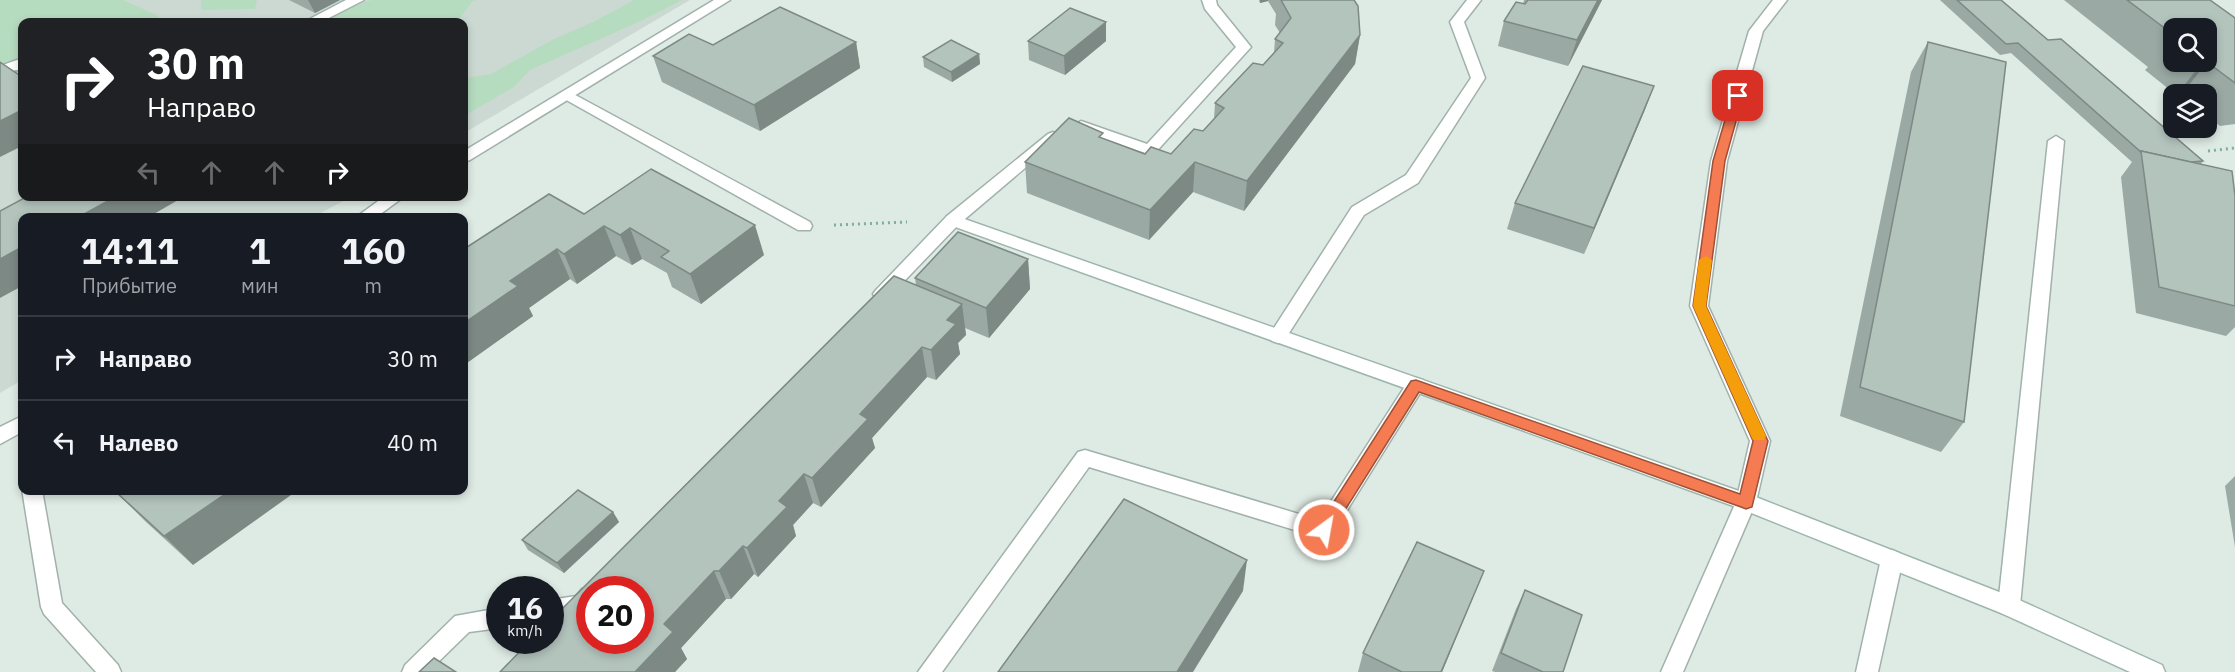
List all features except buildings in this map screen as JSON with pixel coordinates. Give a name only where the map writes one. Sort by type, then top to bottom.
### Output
[{"type":"street","points":[[320,18],[357,0]]},
{"type":"street","points":[[468,155],[723,0]]},
{"type":"street","points":[[870,306],[953,220],[1071,123],[1150,150],[1244,47],[1210,6],[1209,0]]},
{"type":"street","points":[[1278,336],[1358,211],[1412,179],[1478,78],[1457,22],[1474,0]]},
{"type":"street","points":[[1672,672],[1746,502],[1760,441],[1699,306],[1719,161],[1756,31],[1780,0]]},
{"type":"street","points":[[0,71],[18,65]]},
{"type":"street","points":[[566,94],[804,226]]},
{"type":"street","points":[[2009,606],[2056,141]]},
{"type":"street","points":[[371,213],[389,201]]},
{"type":"street","points":[[953,220],[1746,502],[2009,606],[2120,665],[2154,672]]},
{"type":"street","points":[[929,672],[1085,458],[1324,530],[1416,385]]},
{"type":"street","points":[[0,436],[18,428]]},
{"type":"street","points":[[33,495],[52,607],[110,672]]},
{"type":"street","points":[[1867,672],[1892,559]]},
{"type":"street","points":[[412,672],[463,623],[486,620]]},
{"type":"path","points":[[2208,151],[2235,148]]},
{"type":"path","points":[[804,226],[953,220]]},
{"type":"shaded area","points":[[93,0],[690,0],[468,131],[468,18],[59,18]]},
{"type":"shaded area","points":[[18,40],[18,201],[343,201],[321,213],[18,213],[18,382],[0,393],[0,50]]},
{"type":"green space","points":[[0,0],[123,0],[157,15],[159,18],[18,18],[18,71],[0,69]]},
{"type":"green space","points":[[201,0],[257,0],[255,9],[201,10]]},
{"type":"green space","points":[[371,0],[477,0],[472,2],[460,18],[322,18]]},
{"type":"green space","points":[[634,0],[682,0],[641,21],[530,70],[514,87],[468,114],[468,77],[491,74],[552,40]]},
{"type":"slow traffic","points":[[1706,260],[1699,306],[1758,436]]},
{"type":"route","points":[[1324,530],[1416,385],[1746,502],[1760,441],[1699,306],[1719,161],[1738,96]]}]
